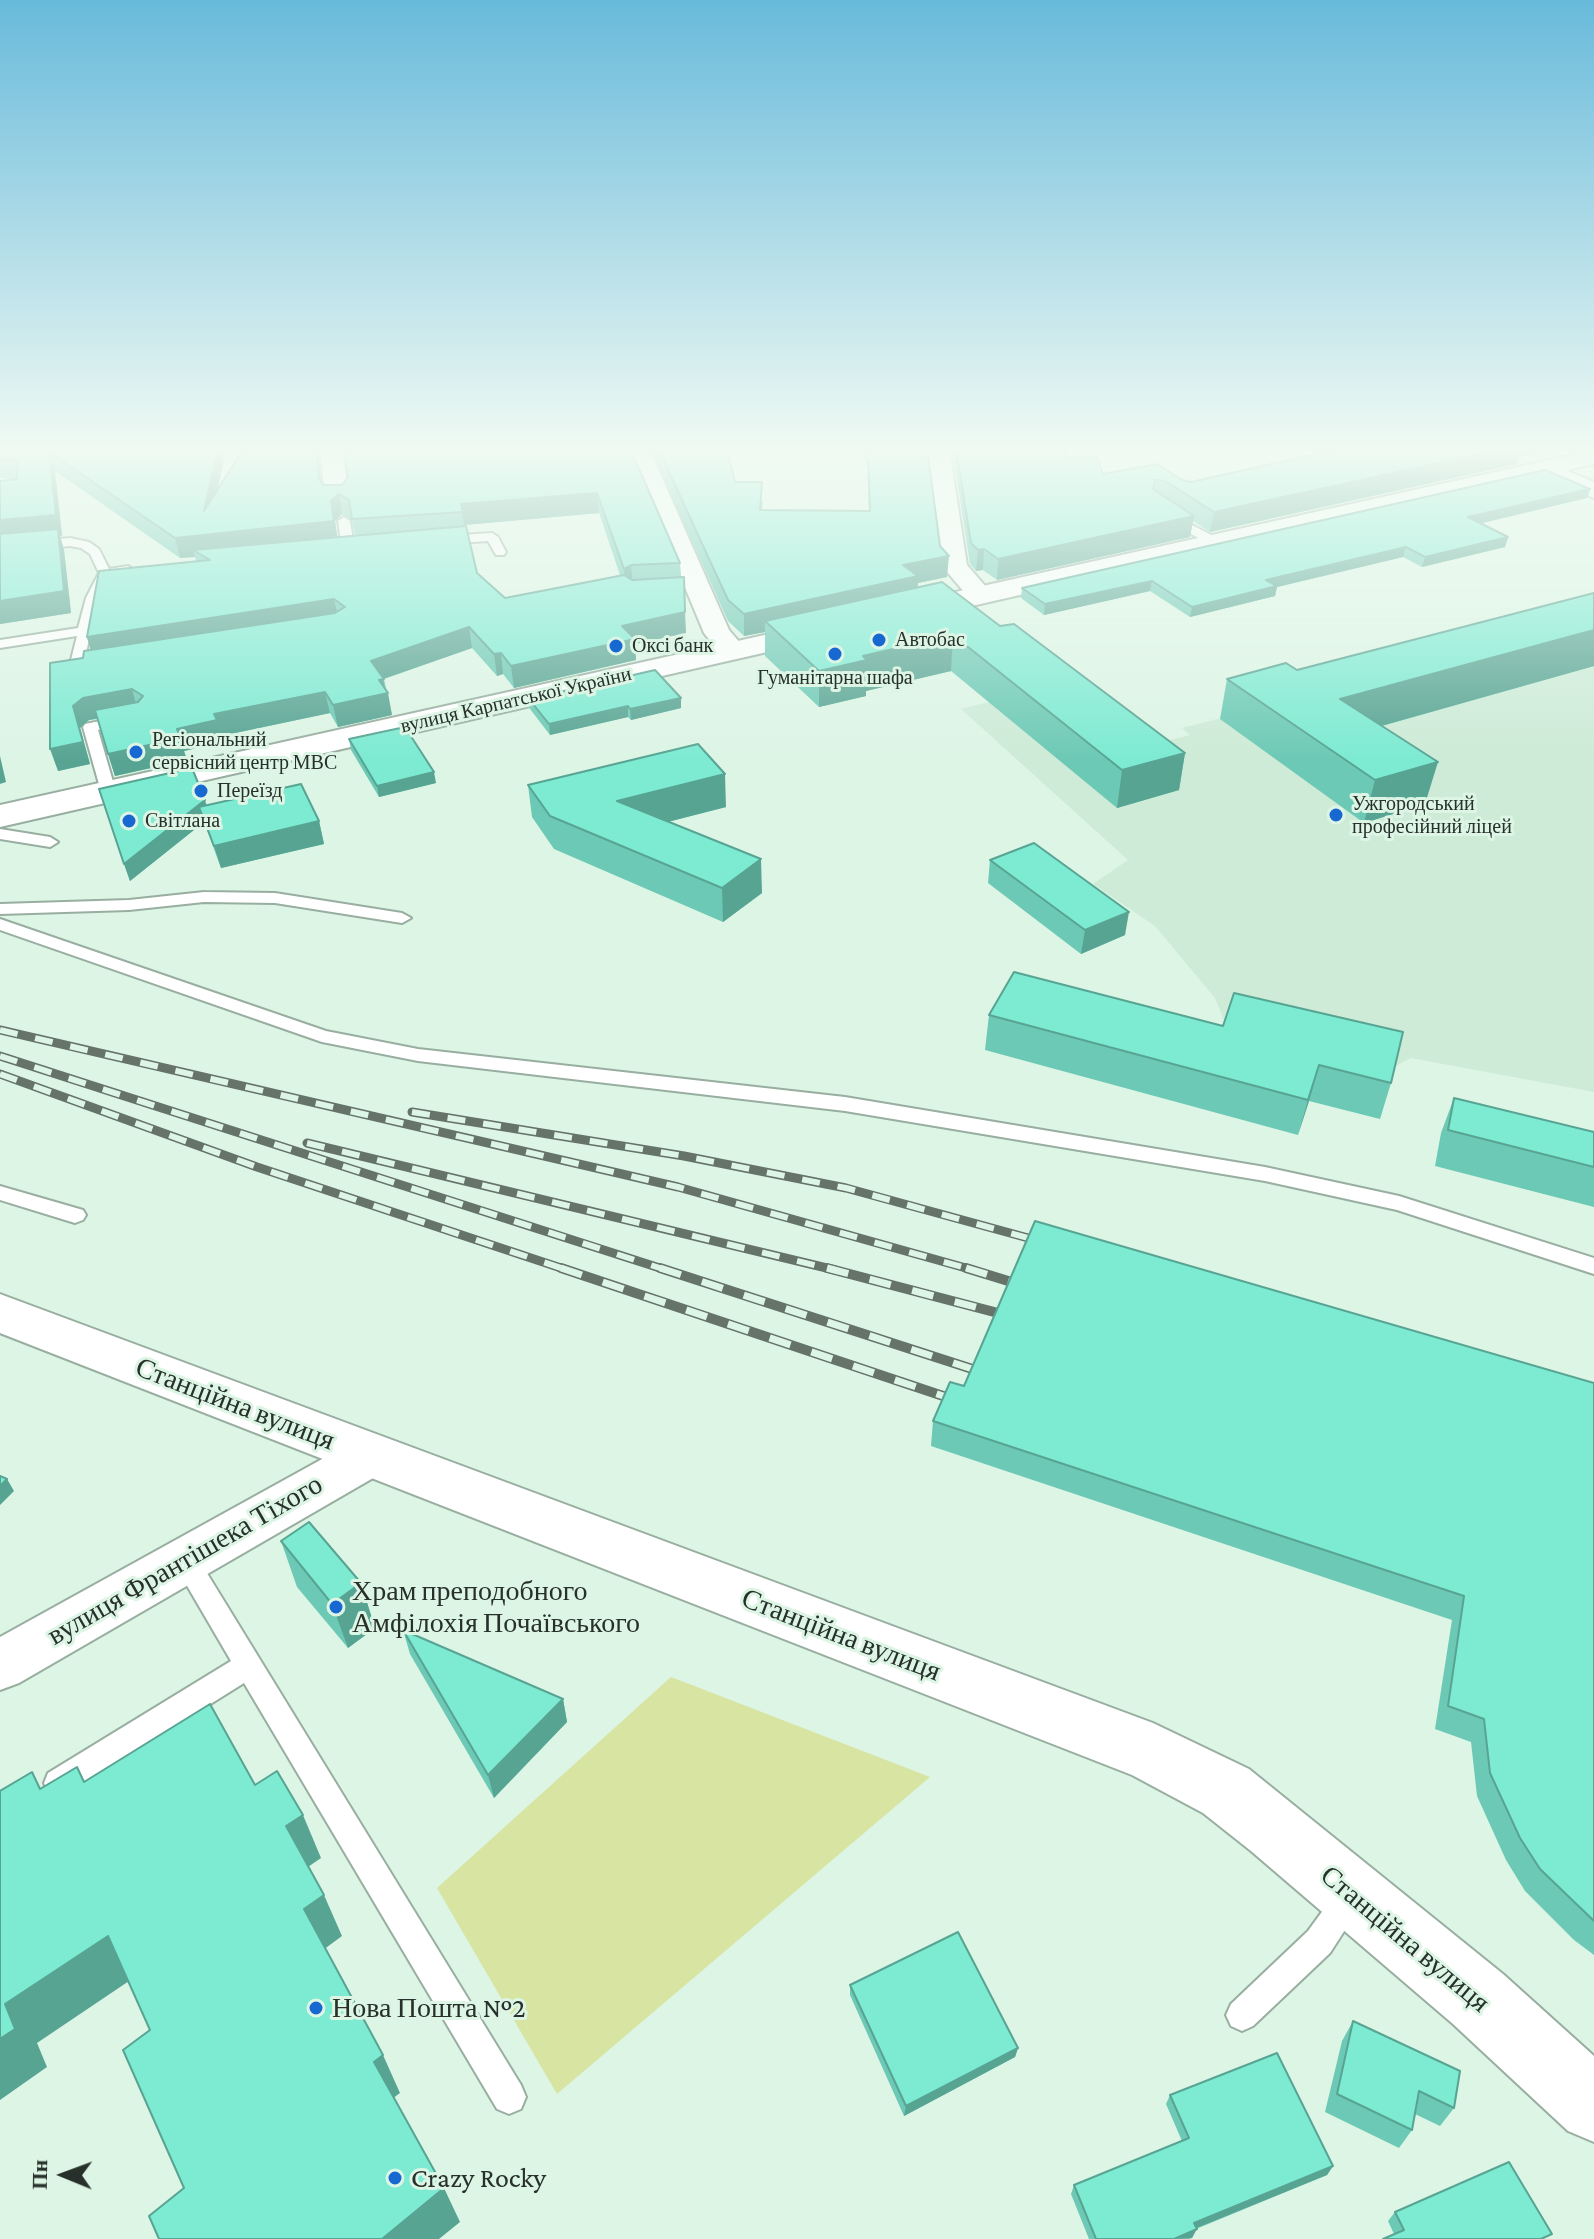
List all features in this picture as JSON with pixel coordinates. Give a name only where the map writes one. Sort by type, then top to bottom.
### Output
[{"type":"main road","name":"вулиця Карпатської України","points":[[0,816],[1169,552]]},
{"type":"main road","name":"Станційна вулиця","points":[[0,1313],[1153,1753],[1226,1791],[1478,1999],[1594,2105]]},
{"type":"street","points":[[675,552],[689,591],[733,651]]},
{"type":"street","points":[[953,552],[955,566],[980,595]]},
{"type":"street","name":"вулиця Франтішека Тіхого","points":[[0,1665],[370,1456]]},
{"type":"lane","points":[[95,552],[105,573]]},
{"type":"lane","points":[[105,573],[147,568]]},
{"type":"lane","points":[[105,573],[92,598],[76,668],[106,663]]},
{"type":"lane","points":[[0,644],[84,631]]},
{"type":"lane","points":[[108,792],[90,727],[139,718]]},
{"type":"lane","points":[[0,834],[50,842]]},
{"type":"lane","points":[[0,909],[129,905],[204,897],[275,898],[402,918]]},
{"type":"lane","points":[[0,924],[322,1036],[418,1055],[845,1104],[1265,1174],[1399,1203],[1594,1266]]},
{"type":"lane","points":[[0,1193],[75,1215]]},
{"type":"lane","points":[[185,1560],[509,2097]]},
{"type":"lane","points":[[39,1794],[249,1665]]},
{"type":"lane","points":[[1242,2015],[1319,1942],[1353,1895]]},
{"type":"shaded area","name":"Ужгородський професійний ліцей","points":[[1594,623],[1594,1092],[1411,1058],[1392,1068],[1227,1028],[1215,998],[1155,926],[1093,884],[1128,860],[961,709],[1081,679],[1167,741],[1190,735],[1182,728]]},
{"type":"green space","points":[[671,1677],[930,1777],[557,2094],[437,1888]]},
{"type":"building","points":[[0,552],[60,552],[64,591],[0,601]]},
{"type":"building","points":[[197,552],[472,552],[477,573],[505,598],[624,575],[632,580],[684,577],[685,612],[622,626],[635,639],[511,666],[501,653],[494,654],[469,627],[371,661],[384,679],[379,680],[388,693],[333,705],[325,692],[214,714],[217,720],[177,729],[181,738],[108,754],[95,710],[138,702],[143,696],[132,689],[83,698],[73,706],[83,742],[50,749],[50,663],[83,658],[84,651],[335,613],[345,607],[334,599],[87,637],[99,571],[210,560]]},
{"type":"building","points":[[618,552],[675,552],[680,563],[631,565],[624,569]]},
{"type":"building","points":[[706,552],[946,552],[949,556],[903,565],[918,576],[744,614],[728,600]]},
{"type":"building","points":[[989,552],[1028,552],[998,559]]},
{"type":"building","points":[[1179,552],[1383,552],[1266,580],[1277,586],[1192,607],[1152,581],[1045,604],[1022,588]]},
{"type":"building","points":[[1416,552],[1444,552],[1425,557]]},
{"type":"building","points":[[942,582],[1000,626],[1014,624],[1185,753],[1122,770],[953,635],[863,656],[867,660],[819,671],[765,621]]},
{"type":"building","points":[[1594,593],[1594,630],[1340,699],[1438,762],[1375,780],[1227,679],[1286,663],[1297,670]]},
{"type":"building","points":[[655,670],[681,698],[549,724],[529,699]]},
{"type":"building","points":[[405,727],[434,772],[377,786],[349,739]]},
{"type":"building","points":[[698,744],[725,774],[617,801],[761,859],[722,888],[550,816],[528,785]]},
{"type":"building","points":[[192,768],[205,800],[124,864],[99,789]]},
{"type":"building","points":[[301,784],[319,821],[214,846],[199,807]]},
{"type":"building","points":[[1034,843],[1129,912],[1085,930],[990,860]]},
{"type":"building","points":[[1014,972],[1223,1026],[1234,993],[1403,1032],[1391,1083],[1319,1065],[1308,1100],[989,1015]]},
{"type":"building","points":[[1454,1098],[1594,1132],[1594,1167],[1448,1130]]},
{"type":"building","points":[[1035,1221],[1594,1383],[1594,1921],[1540,1869],[1520,1838],[1490,1773],[1484,1719],[1448,1706],[1464,1596],[933,1421],[950,1382],[964,1386]]},
{"type":"building","points":[[309,1522],[361,1583],[332,1604],[281,1541]]},
{"type":"building","points":[[403,1630],[563,1699],[488,1775]]},
{"type":"building","points":[[210,1704],[255,1785],[277,1771],[303,1815],[286,1826],[324,1895],[304,1909],[383,2055],[374,2062],[444,2188],[382,2239],[159,2239],[149,2216],[184,2188],[123,2050],[150,2030],[108,1936],[5,2004],[15,2029],[0,2039],[0,1791],[32,1772],[40,1789],[77,1767],[84,1782]]},
{"type":"building","points":[[958,1932],[1018,2048],[906,2106],[850,1985]]},
{"type":"building","points":[[1353,2021],[1460,2071],[1454,2108],[1419,2091],[1412,2130],[1337,2094]]},
{"type":"building","points":[[1277,2053],[1333,2166],[1194,2223],[1197,2229],[1174,2239],[1096,2239],[1074,2185],[1189,2138],[1170,2095]]},
{"type":"building","points":[[1509,2162],[1552,2234],[1541,2239],[1383,2239],[1404,2230],[1395,2212]]},
{"type":"railway","points":[[0,1030],[678,1187],[967,1268]]},
{"type":"railway","points":[[0,1056],[666,1270]]},
{"type":"railway","points":[[0,1074],[257,1167],[563,1269]]},
{"type":"railway","points":[[412,1112],[684,1156],[846,1188],[1050,1244]]},
{"type":"railway","points":[[307,1143],[830,1269]]},
{"type":"railway","points":[[660,1268],[994,1376]]},
{"type":"railway","points":[[967,1268],[973,1270]]},
{"type":"railway","points":[[967,1268],[1031,1288]]},
{"type":"railway","points":[[563,1269],[964,1403]]},
{"type":"railway","points":[[830,1269],[835,1270]]},
{"type":"railway","points":[[830,1269],[1017,1318]]},
{"type":"place","name":"Автобас","points":[[879,640]]},
{"type":"place","name":"Оксі банк","points":[[616,646]]},
{"type":"place","name":"Гуманітарна шафа","points":[[835,654]]},
{"type":"place","name":"Регіональний сервісний центр МВС","points":[[136,752]]},
{"type":"place","name":"Переїзд","points":[[201,791]]},
{"type":"place","name":"Ужгородський професійний ліцей","points":[[1336,815]]},
{"type":"place","name":"Світлана","points":[[129,821]]},
{"type":"place","name":"Храм преподобного Амфілохія Почаївського","points":[[336,1607]]},
{"type":"place","name":"Нова Пошта №2","points":[[316,2008]]},
{"type":"place","name":"Crazy Rocky","points":[[395,2178]]}]
